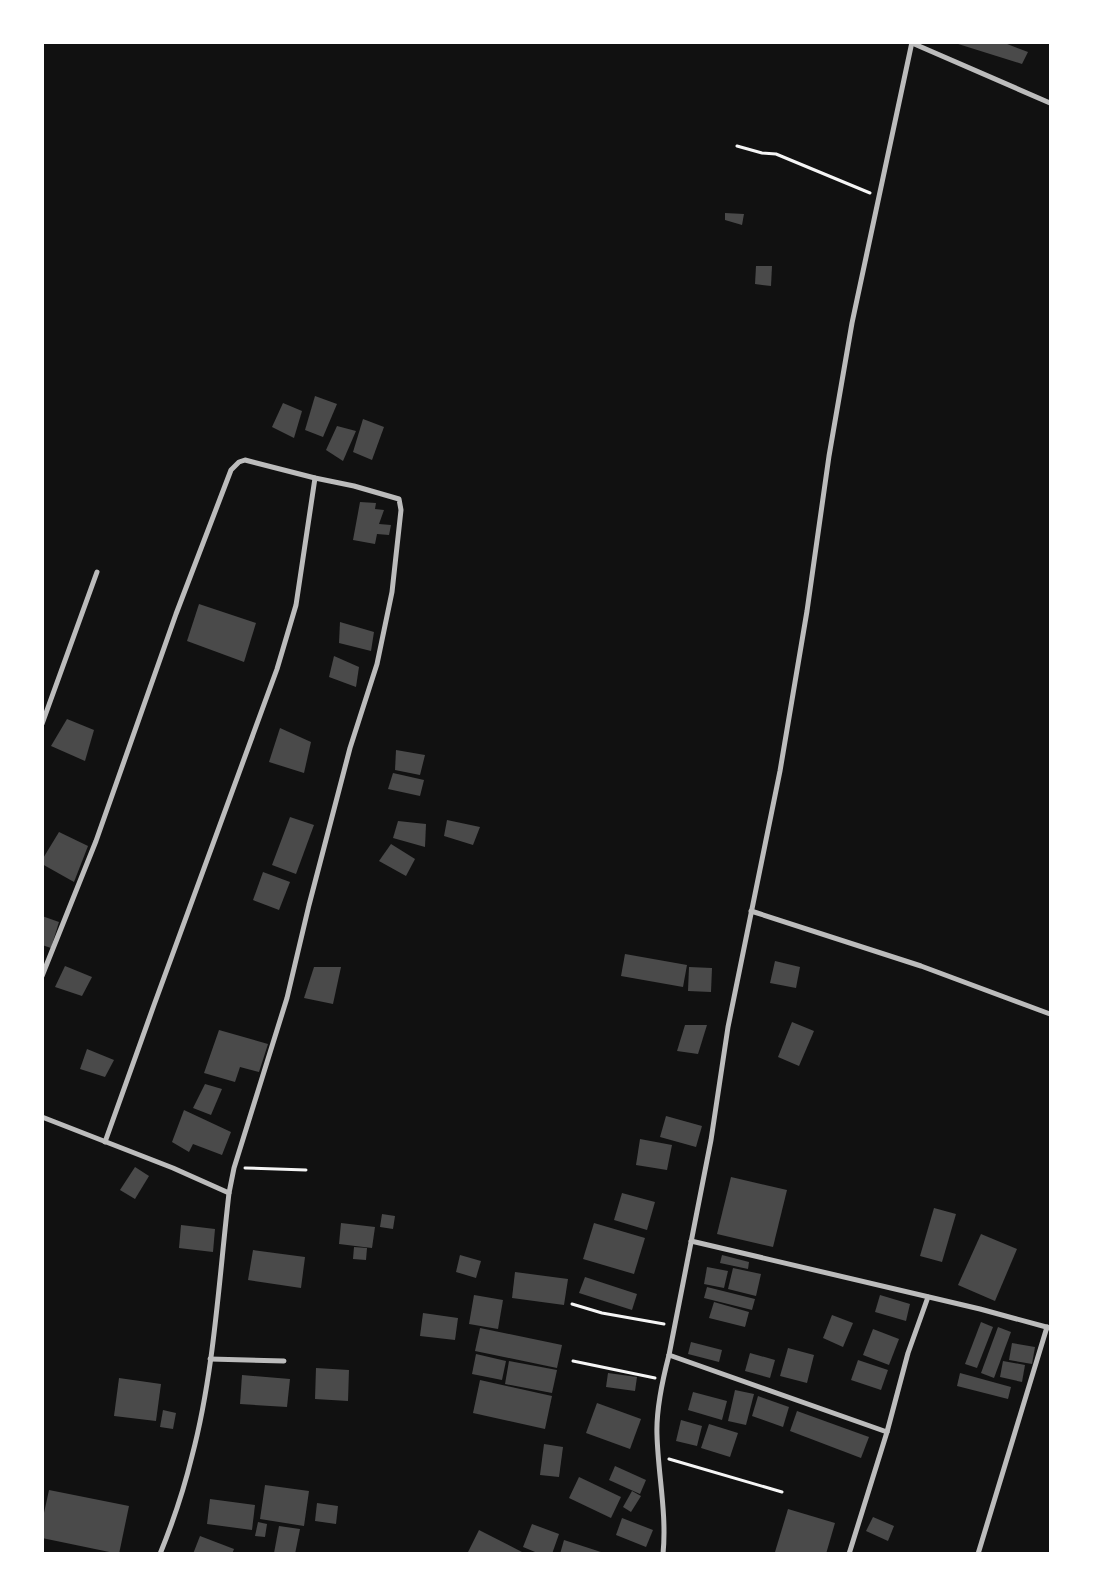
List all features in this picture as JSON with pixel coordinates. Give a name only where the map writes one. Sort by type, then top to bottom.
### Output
[{"type":"street","points":[[663,1554],[663,1502],[657,1433],[662,1380],[669,1355],[711,1140],[728,1027],[784,752],[807,611],[829,456],[852,323],[912,43],[1050,103]]},
{"type":"street","points":[[42,976],[96,841],[176,614],[231,470],[239,462],[245,460],[354,486],[399,499],[401,510],[392,592],[377,664],[350,748],[287,998],[234,1168],[229,1193],[204,1399],[192,1456],[174,1519],[160,1554]]},
{"type":"street","points":[[105,1142],[289,634],[298,596],[315,478]]},
{"type":"street","points":[[42,724],[97,572]]},
{"type":"street","points":[[751,911],[961,980],[1050,1014]]},
{"type":"street","points":[[42,1117],[173,1168],[229,1193]]},
{"type":"street","points":[[691,1241],[980,1308],[1049,1327],[978,1554]]},
{"type":"street","points":[[849,1554],[887,1432],[908,1353],[928,1297]]},
{"type":"street","points":[[669,1355],[887,1432]]},
{"type":"street","points":[[210,1359],[284,1362]]},
{"type":"path","points":[[737,146],[762,153],[776,154],[880,197]]},
{"type":"path","points":[[234,1168],[306,1170]]},
{"type":"path","points":[[572,1304],[602,1313],[674,1325]]},
{"type":"path","points":[[573,1361],[662,1380]]},
{"type":"path","points":[[659,1456],[782,1492]]},
{"type":"building","points":[[1002,42],[1028,52],[1022,64],[955,43]]},
{"type":"building","points":[[725,213],[744,214],[742,225],[725,220]]},
{"type":"building","points":[[756,266],[772,266],[771,286],[755,284]]},
{"type":"building","points":[[315,396],[337,404],[323,437],[305,430]]},
{"type":"building","points":[[283,403],[302,411],[294,438],[272,427]]},
{"type":"building","points":[[363,419],[384,427],[372,460],[353,452]]},
{"type":"building","points":[[337,426],[356,431],[343,461],[326,450]]},
{"type":"building","points":[[360,502],[376,503],[375,509],[384,510],[379,524],[391,525],[389,535],[377,534],[375,544],[353,540]]},
{"type":"building","points":[[199,604],[256,623],[244,662],[187,641]]},
{"type":"building","points":[[340,622],[374,632],[371,651],[339,643]]},
{"type":"building","points":[[334,656],[359,667],[356,687],[329,677]]},
{"type":"building","points":[[67,719],[94,730],[85,761],[51,746]]},
{"type":"building","points":[[280,728],[311,742],[304,773],[269,762]]},
{"type":"building","points":[[396,750],[425,755],[420,775],[395,770]]},
{"type":"building","points":[[393,773],[424,780],[420,796],[388,789]]},
{"type":"building","points":[[290,817],[314,825],[296,874],[272,865]]},
{"type":"building","points":[[447,820],[480,827],[473,845],[444,836]]},
{"type":"building","points":[[398,821],[426,824],[425,847],[393,838]]},
{"type":"building","points":[[59,832],[88,846],[74,882],[42,864],[42,860]]},
{"type":"building","points":[[391,844],[415,859],[406,876],[379,861]]},
{"type":"building","points":[[263,872],[290,882],[279,910],[253,900]]},
{"type":"building","points":[[42,916],[59,922],[51,948],[42,945]]},
{"type":"building","points":[[625,954],[687,965],[683,987],[621,976]]},
{"type":"building","points":[[775,961],[800,967],[796,988],[770,983]]},
{"type":"building","points":[[65,966],[92,977],[82,996],[55,987]]},
{"type":"building","points":[[314,967],[341,967],[333,1004],[304,998]]},
{"type":"building","points":[[689,967],[712,968],[711,992],[688,991]]},
{"type":"building","points":[[792,1022],[814,1031],[799,1066],[778,1057]]},
{"type":"building","points":[[685,1025],[707,1025],[698,1054],[677,1051]]},
{"type":"building","points":[[219,1030],[268,1044],[259,1072],[240,1067],[235,1082],[204,1073]]},
{"type":"building","points":[[87,1049],[114,1060],[105,1077],[80,1069]]},
{"type":"building","points":[[205,1084],[222,1089],[211,1115],[193,1108]]},
{"type":"building","points":[[184,1110],[231,1132],[222,1155],[193,1144],[189,1152],[172,1142]]},
{"type":"building","points":[[666,1116],[702,1126],[696,1147],[660,1137]]},
{"type":"building","points":[[640,1139],[672,1145],[667,1170],[636,1165]]},
{"type":"building","points":[[135,1167],[149,1176],[135,1199],[120,1190]]},
{"type":"building","points":[[731,1177],[787,1190],[773,1247],[717,1234]]},
{"type":"building","points":[[622,1193],[655,1202],[647,1230],[614,1220]]},
{"type":"building","points":[[934,1208],[956,1214],[942,1262],[920,1256]]},
{"type":"building","points":[[382,1214],[395,1216],[393,1229],[380,1227]]},
{"type":"building","points":[[341,1223],[375,1227],[372,1248],[339,1244]]},
{"type":"building","points":[[594,1223],[645,1238],[634,1274],[583,1259]]},
{"type":"building","points":[[181,1225],[215,1229],[213,1252],[179,1248]]},
{"type":"building","points":[[981,1234],[1017,1249],[995,1301],[958,1285]]},
{"type":"building","points":[[354,1247],[367,1248],[366,1260],[353,1259]]},
{"type":"building","points":[[253,1250],[305,1257],[301,1288],[248,1280]]},
{"type":"building","points":[[460,1255],[481,1261],[476,1278],[456,1272]]},
{"type":"building","points":[[722,1255],[749,1262],[748,1269],[720,1263]]},
{"type":"building","points":[[707,1267],[728,1271],[724,1288],[704,1284]]},
{"type":"building","points":[[733,1268],[761,1274],[756,1296],[728,1289]]},
{"type":"building","points":[[515,1272],[568,1279],[564,1305],[512,1298]]},
{"type":"building","points":[[585,1277],[637,1294],[632,1310],[579,1293]]},
{"type":"building","points":[[707,1287],[755,1299],[752,1310],[704,1298]]},
{"type":"building","points":[[474,1295],[503,1300],[498,1329],[469,1324]]},
{"type":"building","points":[[880,1295],[910,1304],[906,1321],[875,1312]]},
{"type":"building","points":[[714,1302],[749,1312],[745,1327],[709,1318]]},
{"type":"building","points":[[423,1313],[458,1318],[455,1340],[420,1336]]},
{"type":"building","points":[[832,1315],[853,1323],[843,1347],[823,1338]]},
{"type":"building","points":[[981,1322],[993,1327],[977,1368],[965,1364]]},
{"type":"building","points":[[998,1327],[1011,1332],[994,1378],[981,1373]]},
{"type":"building","points":[[480,1328],[562,1345],[557,1368],[475,1351]]},
{"type":"building","points":[[873,1329],[899,1339],[889,1365],[863,1355]]},
{"type":"building","points":[[691,1342],[722,1350],[719,1362],[688,1354]]},
{"type":"building","points":[[1012,1343],[1035,1347],[1032,1364],[1009,1360]]},
{"type":"building","points":[[788,1348],[814,1355],[807,1383],[780,1376]]},
{"type":"building","points":[[750,1353],[775,1360],[770,1378],[745,1371]]},
{"type":"building","points":[[476,1354],[506,1361],[502,1380],[472,1374]]},
{"type":"building","points":[[858,1360],[888,1370],[881,1390],[851,1380]]},
{"type":"building","points":[[509,1361],[557,1370],[552,1393],[505,1384]]},
{"type":"building","points":[[1003,1361],[1025,1365],[1022,1382],[1000,1377]]},
{"type":"building","points":[[316,1368],[349,1370],[348,1401],[315,1399]]},
{"type":"building","points":[[608,1373],[637,1377],[635,1391],[606,1387]]},
{"type":"building","points":[[960,1373],[1011,1387],[1008,1399],[957,1386]]},
{"type":"building","points":[[242,1375],[290,1379],[287,1407],[240,1404]]},
{"type":"building","points":[[119,1378],[161,1384],[156,1421],[114,1416]]},
{"type":"building","points":[[480,1380],[552,1396],[545,1429],[473,1413]]},
{"type":"building","points":[[735,1390],[754,1394],[746,1425],[728,1421]]},
{"type":"building","points":[[693,1392],[727,1401],[722,1420],[688,1410]]},
{"type":"building","points":[[758,1396],[789,1407],[783,1427],[752,1416]]},
{"type":"building","points":[[597,1403],[641,1419],[630,1449],[586,1433]]},
{"type":"building","points":[[163,1410],[176,1413],[173,1429],[160,1427]]},
{"type":"building","points":[[797,1411],[869,1437],[861,1458],[790,1431]]},
{"type":"building","points":[[681,1420],[702,1426],[697,1446],[676,1441]]},
{"type":"building","points":[[709,1424],[738,1433],[730,1457],[701,1448]]},
{"type":"building","points":[[544,1444],[563,1447],[559,1477],[540,1475]]},
{"type":"building","points":[[615,1466],[646,1480],[640,1494],[609,1480]]},
{"type":"building","points":[[579,1477],[621,1497],[611,1518],[569,1498]]},
{"type":"building","points":[[265,1485],[309,1491],[304,1526],[260,1519]]},
{"type":"building","points":[[49,1490],[129,1506],[119,1554],[42,1538],[42,1522]]},
{"type":"building","points":[[632,1491],[641,1496],[631,1512],[623,1507]]},
{"type":"building","points":[[210,1499],[255,1505],[252,1530],[207,1524]]},
{"type":"building","points":[[317,1503],[338,1506],[336,1524],[315,1521]]},
{"type":"building","points":[[788,1509],[835,1523],[826,1554],[775,1552]]},
{"type":"building","points":[[873,1517],[894,1526],[888,1541],[866,1531]]},
{"type":"building","points":[[622,1518],[653,1530],[646,1547],[616,1535]]},
{"type":"building","points":[[258,1522],[267,1524],[265,1537],[255,1536]]},
{"type":"building","points":[[532,1524],[559,1534],[552,1554],[540,1554],[523,1547]]},
{"type":"building","points":[[279,1526],[300,1529],[295,1554],[274,1553]]},
{"type":"building","points":[[479,1530],[522,1552],[521,1554],[467,1554]]},
{"type":"building","points":[[200,1536],[234,1549],[232,1554],[193,1554]]},
{"type":"building","points":[[564,1540],[604,1553],[604,1554],[560,1554]]}]
